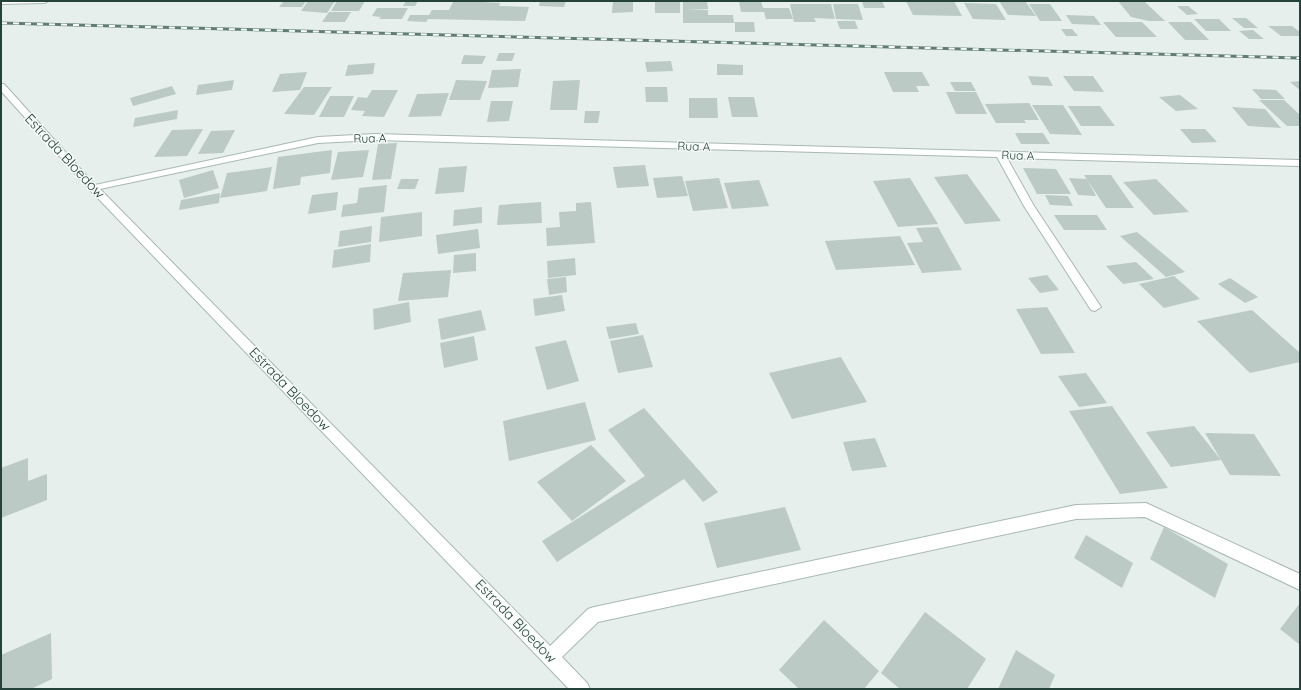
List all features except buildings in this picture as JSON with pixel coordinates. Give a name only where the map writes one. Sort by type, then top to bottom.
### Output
[{"type":"street","points":[[1,2],[44,1]]},
{"type":"street","name":"Estrada Bloedow","points":[[1,86],[93,188],[581,689]]},
{"type":"street","name":"Rua A","points":[[93,188],[318,140],[375,137],[1300,163]]},
{"type":"street","points":[[1000,154],[1029,206],[1095,307]]},
{"type":"street","points":[[550,657],[594,614],[1076,512],[1146,510],[1300,582]]},
{"type":"railway","points":[[1,23],[1300,58]]}]
